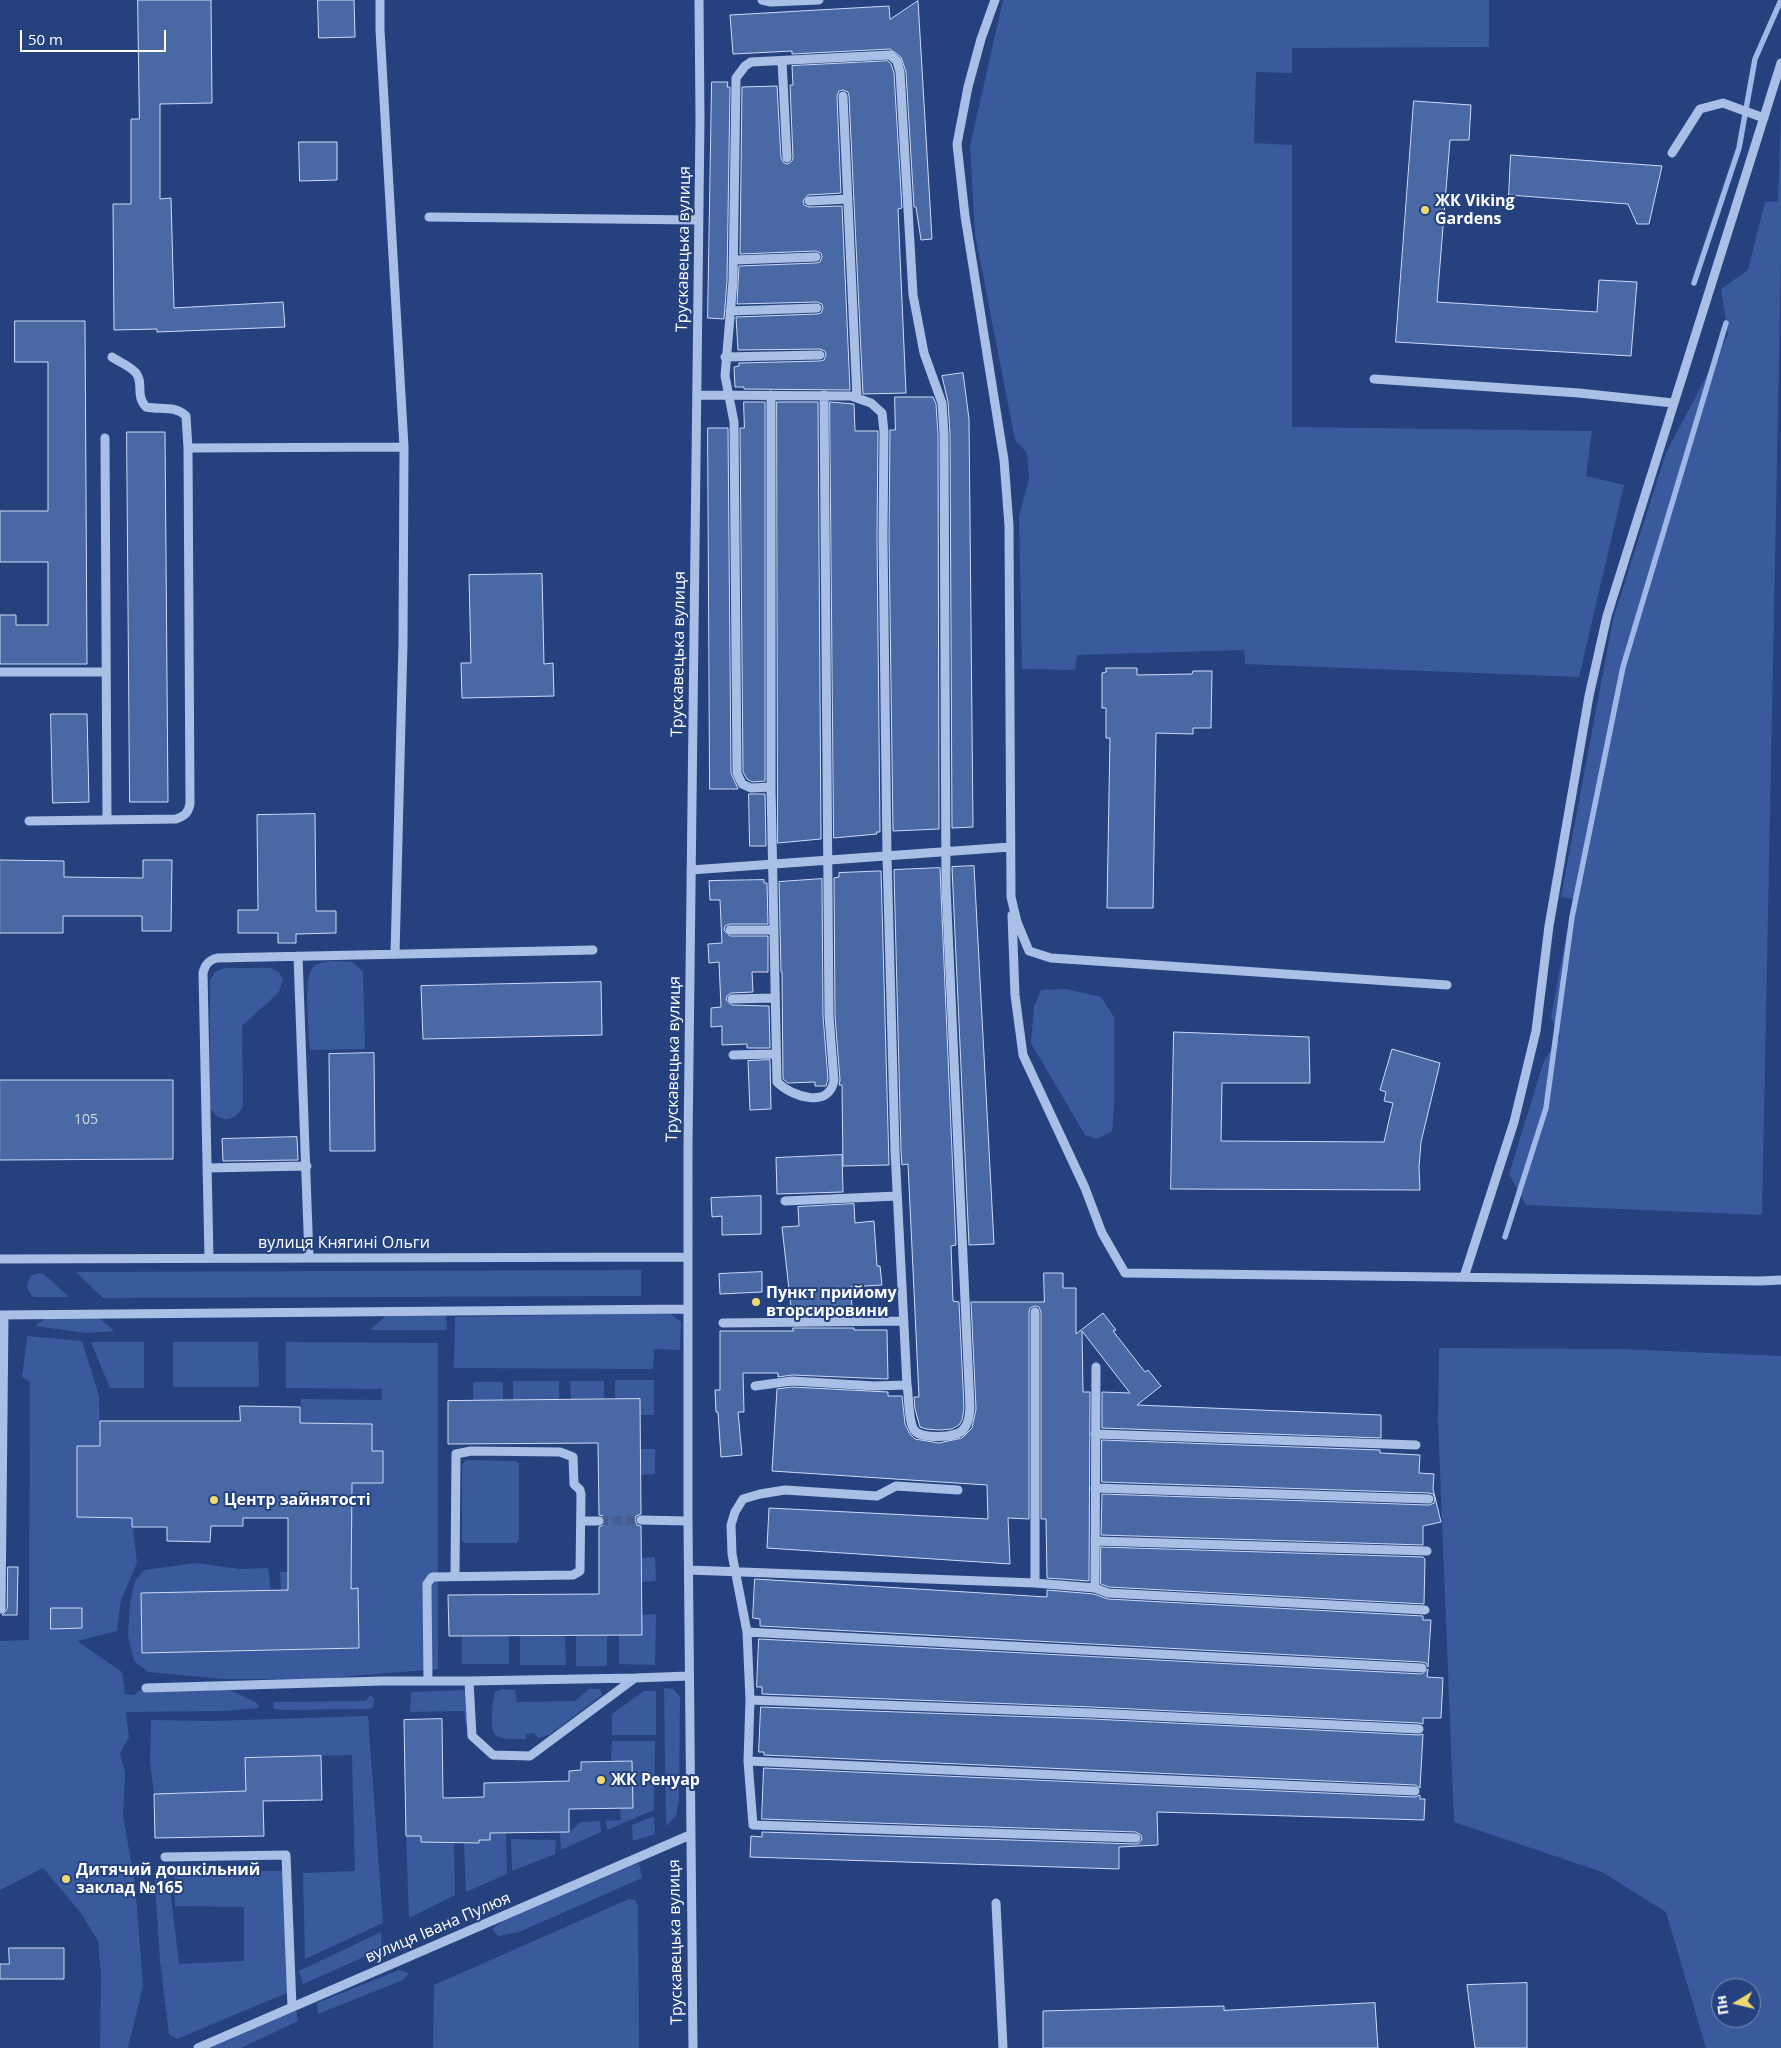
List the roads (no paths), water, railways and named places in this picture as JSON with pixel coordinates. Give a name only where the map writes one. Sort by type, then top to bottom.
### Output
[{"type":"street","points":[[380,0],[380,30],[404,446],[403,644],[395,954]]},
{"type":"street","name":"Трускавецька вулиця","points":[[693,2048],[687,1309],[700,119],[698,0]]},
{"type":"street","points":[[762,0],[771,2],[819,0]]},
{"type":"street","points":[[995,0],[981,39],[968,87],[958,144],[965,216],[991,372],[1006,479],[1009,545],[1010,847],[1015,995],[1023,1055],[1085,1188],[1102,1233],[1125,1273],[1781,1280]]},
{"type":"street","points":[[697,395],[729,395],[771,395],[851,396],[871,403],[882,413],[884,432],[883,557],[887,856],[897,1196],[907,1385],[912,1424],[915,1432],[924,1436],[950,1436],[961,1432],[968,1423],[970,1408],[946,852],[944,434],[942,403],[924,353],[913,295],[900,72],[897,61],[890,55],[751,62],[745,66],[736,78],[734,260],[725,376],[729,395],[734,422],[737,773],[742,784],[752,788],[771,787]]},
{"type":"street","points":[[782,61],[787,158]]},
{"type":"street","points":[[1464,1277],[1514,1122],[1536,1031],[1548,926],[1589,696],[1607,616],[1781,63]]},
{"type":"street","points":[[843,96],[857,398]]},
{"type":"street","points":[[1672,152],[1700,108],[1723,103],[1764,118]]},
{"type":"street","points":[[809,200],[848,199]]},
{"type":"street","points":[[429,217],[699,220]]},
{"type":"street","points":[[734,260],[816,257]]},
{"type":"street","points":[[730,311],[817,308]]},
{"type":"street","points":[[725,357],[820,355]]},
{"type":"street","points":[[29,821],[176,819],[183,817],[188,812],[190,804],[188,448],[186,416],[180,410],[173,408],[146,407],[141,401],[136,373],[112,357]]},
{"type":"street","points":[[1374,379],[1579,392],[1673,403]]},
{"type":"street","points":[[771,395],[771,787],[775,1054],[777,1082],[784,1090],[807,1098],[828,1094],[833,1088],[834,1080],[829,1016],[824,396]]},
{"type":"street","points":[[104,438],[107,820]]},
{"type":"street","points":[[188,448],[404,446]]},
{"type":"street","points":[[0,672],[106,672]]},
{"type":"street","points":[[691,870],[1010,847]]},
{"type":"street","points":[[1011,897],[1017,922],[1029,951],[1051,958],[1447,985]]},
{"type":"street","points":[[730,930],[773,930]]},
{"type":"street","points":[[210,1258],[203,972],[205,965],[210,960],[218,958],[593,950]]},
{"type":"street","points":[[298,956],[309,1258]]},
{"type":"street","points":[[732,999],[774,998]]},
{"type":"street","points":[[733,1055],[775,1054]]},
{"type":"street","points":[[207,1168],[307,1166]]},
{"type":"street","points":[[785,1201],[897,1196]]},
{"type":"street","name":"вулиця Княгині Ольги","points":[[0,1259],[688,1256]]},
{"type":"street","points":[[1,1609],[2,1315],[687,1309]]},
{"type":"street","points":[[1035,1312],[1035,1583]]},
{"type":"street","points":[[722,1323],[904,1321]]},
{"type":"street","points":[[1095,1588],[1096,1366]]},
{"type":"street","points":[[754,1386],[792,1381],[874,1386],[907,1385]]},
{"type":"street","points":[[1095,1434],[1416,1445]]},
{"type":"street","points":[[428,1681],[428,1580],[436,1575],[455,1575],[577,1574],[581,1566],[581,1494],[574,1484],[573,1457],[560,1452],[471,1451],[456,1454],[455,1575]]},
{"type":"street","points":[[958,1490],[896,1486],[877,1496],[784,1490],[743,1499],[735,1512],[731,1525],[732,1554],[747,1632],[750,1700],[748,1762],[753,1825],[1136,1838]]},
{"type":"street","points":[[1095,1488],[1429,1499]]},
{"type":"street","points":[[641,1520],[688,1521]]},
{"type":"street","points":[[581,1521],[599,1521]]},
{"type":"street","points":[[1095,1541],[1428,1551]]},
{"type":"street","points":[[690,1570],[1035,1583],[1095,1588],[1108,1594],[1425,1610]]},
{"type":"street","points":[[747,1632],[1422,1668]]},
{"type":"street","points":[[146,1688],[689,1676]]},
{"type":"street","points":[[469,1681],[472,1736],[493,1755],[530,1756],[635,1678]]},
{"type":"street","points":[[750,1700],[1092,1712],[1418,1729]]},
{"type":"street","points":[[748,1762],[1415,1791]]},
{"type":"street","name":"вулиця Івана Пулюя","points":[[198,2048],[690,1835]]},
{"type":"street","points":[[165,1857],[286,1855],[292,2007]]},
{"type":"street","points":[[996,1904],[1003,2048]]},
{"type":"waterway","points":[[1694,283],[1739,148],[1755,59],[1781,0]]},
{"type":"waterway","points":[[1505,1237],[1546,1108],[1572,917],[1623,667],[1726,323]]},
{"type":"tunnel","points":[[599,1521],[641,1520]]},
{"type":"place","name":"ЖК Viking Gardens","points":[[1425,210]]},
{"type":"place","name":"Пункт прийому вторсировини","points":[[756,1302]]},
{"type":"place","name":"Центр зайнятості","points":[[214,1500]]},
{"type":"place","name":"ЖК Ренуар","points":[[601,1780]]},
{"type":"place","name":"Дитячий дошкільний заклад №165","points":[[66,1879]]}]
